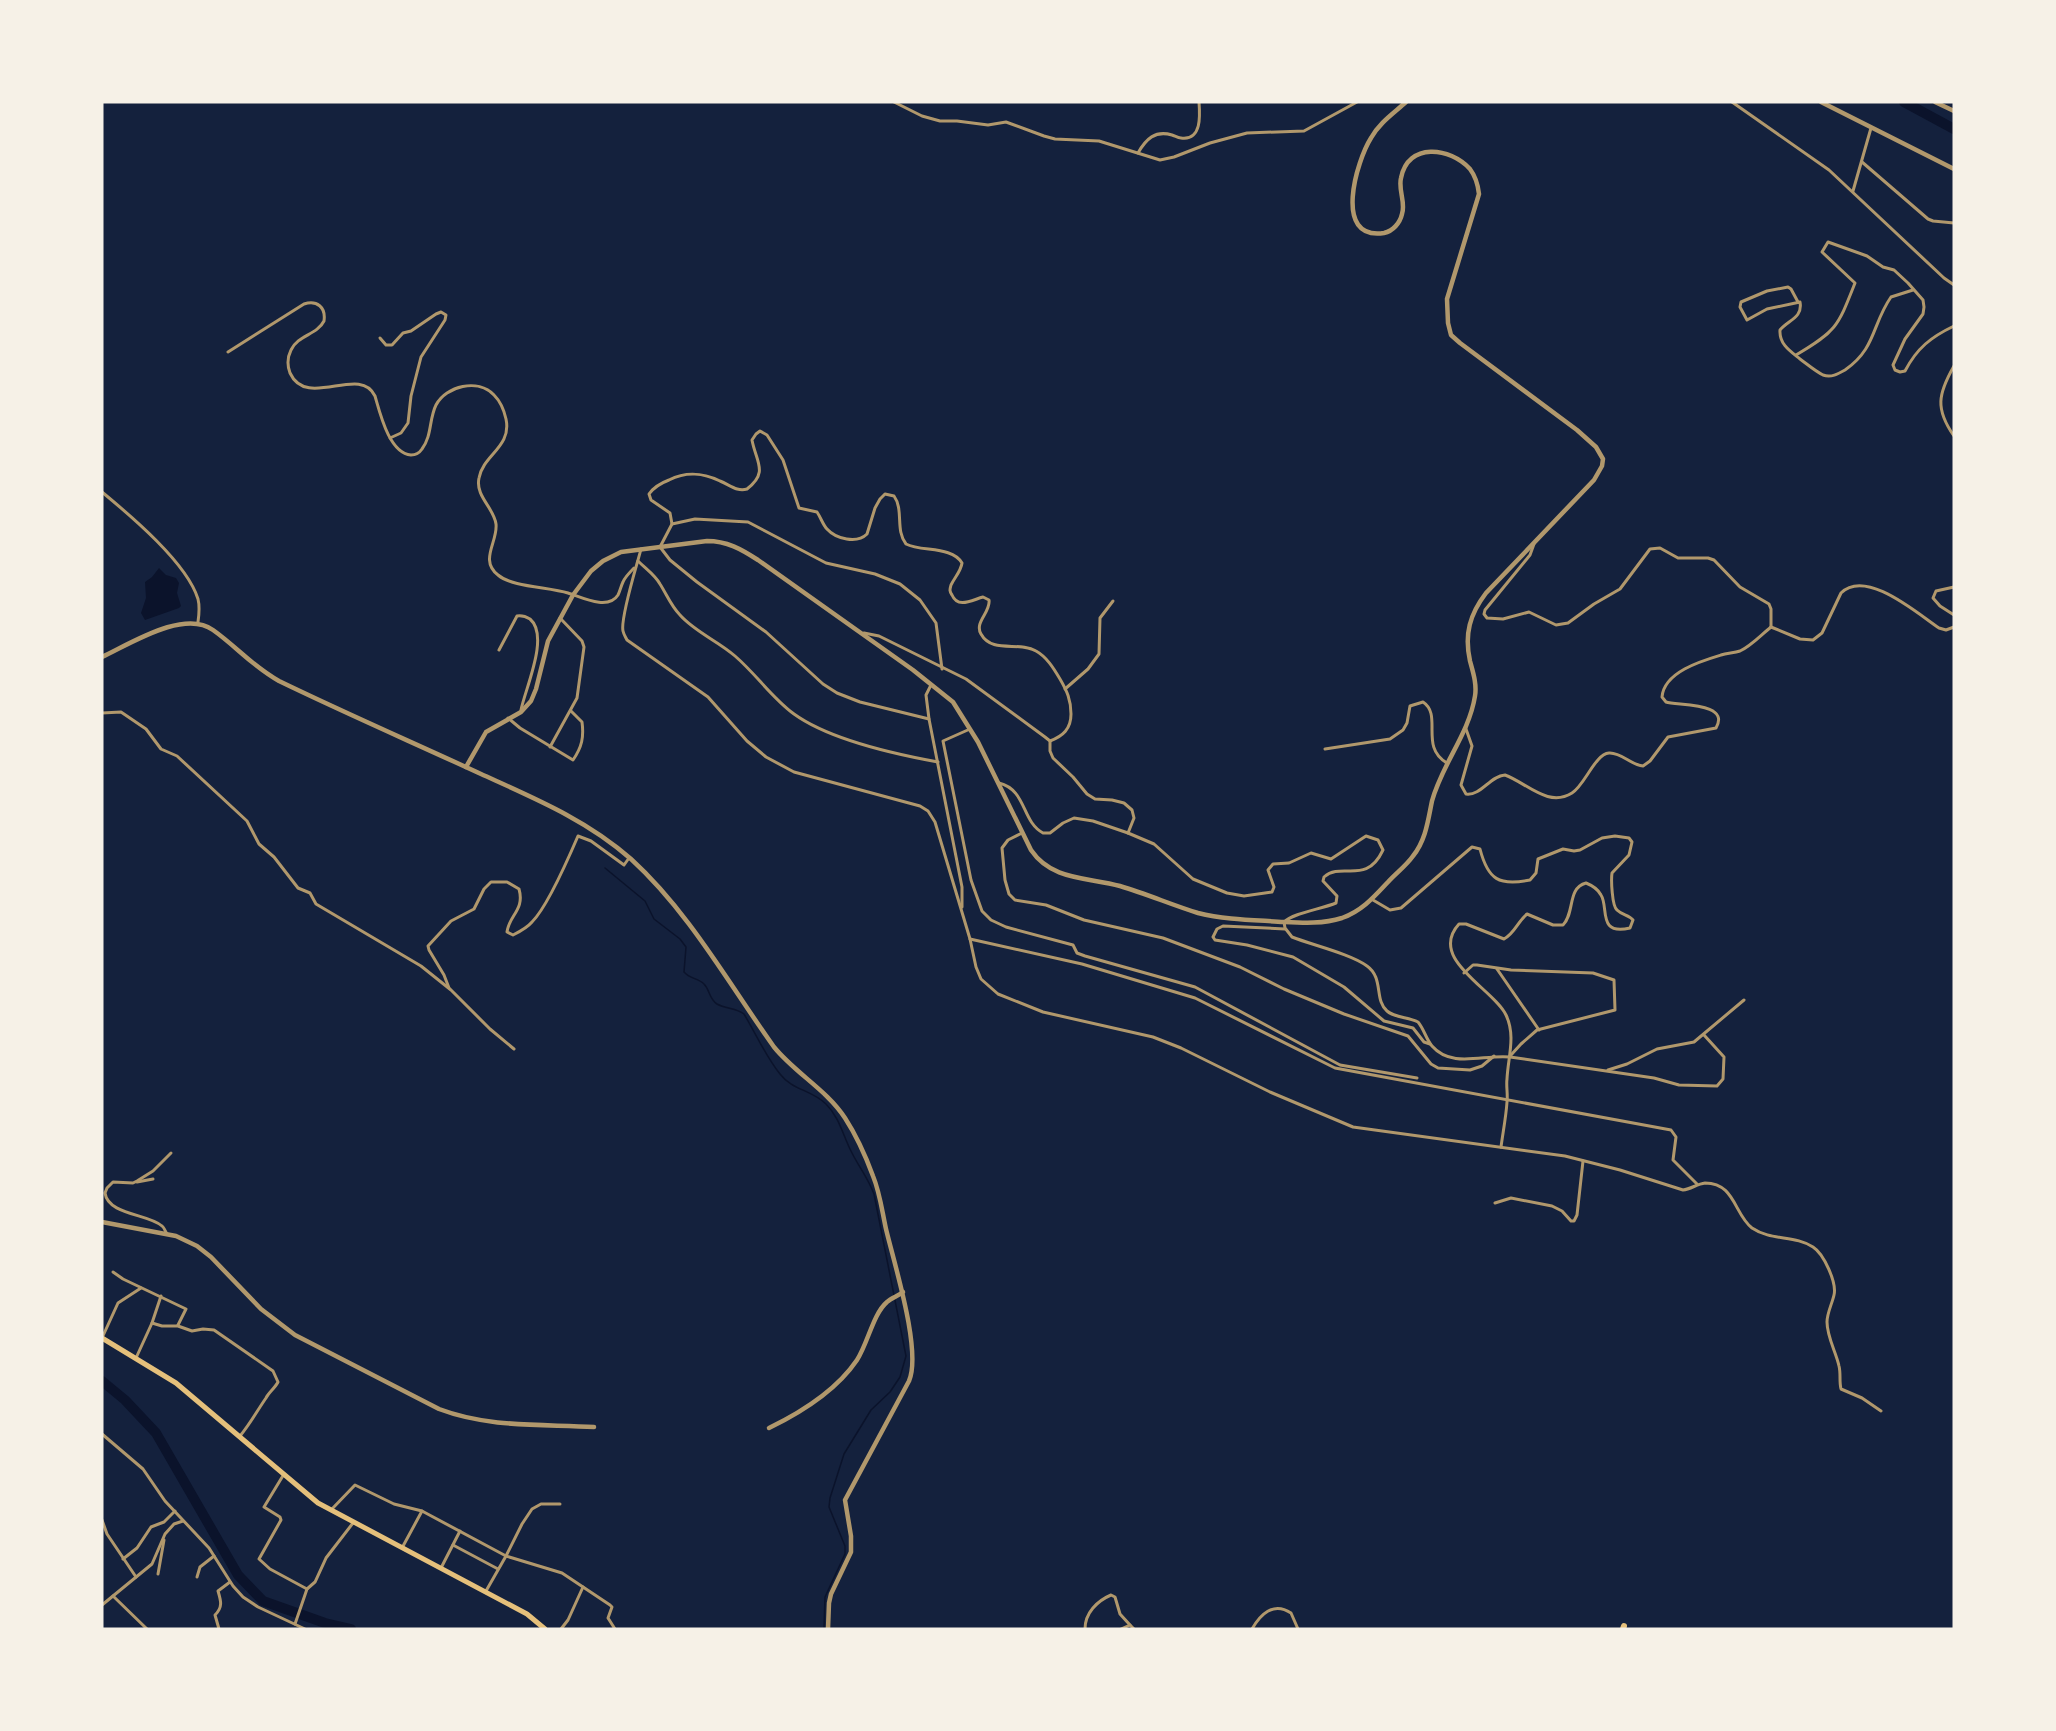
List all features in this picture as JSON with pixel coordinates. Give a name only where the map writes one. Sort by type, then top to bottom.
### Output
[{"type":"main road","points":[[102,1338],[176,1383],[318,1503],[534,1618],[545,1629]]},
{"type":"street","points":[[894,102],[939,122],[957,121],[988,125],[1006,122],[1055,139],[1099,141],[1160,160],[1247,133],[1304,130],[1357,102]]},
{"type":"street","points":[[1138,153],[1149,138],[1156,134],[1164,133],[1181,138],[1193,134],[1200,124],[1199,102]]},
{"type":"street","points":[[466,767],[486,732],[520,711],[531,701],[548,641],[573,595],[582,582],[603,561],[621,552],[641,549],[707,541],[730,544],[758,560],[953,702],[970,729],[1022,833],[1038,860],[1047,868],[1124,887],[1200,913],[1240,920],[1317,923],[1331,921],[1358,911],[1373,900],[1414,856],[1425,835],[1433,799],[1447,763],[1471,716],[1476,688],[1466,644],[1470,619],[1476,607],[1486,593],[1594,480],[1602,466],[1603,459],[1596,447],[1577,430],[1476,356],[1451,334],[1447,298],[1479,194],[1477,182],[1471,171],[1461,161],[1449,154],[1436,151],[1425,152],[1415,157],[1401,175],[1400,188],[1404,211],[1400,221],[1387,232],[1369,232],[1354,219],[1354,191],[1358,165],[1364,150],[1372,135],[1406,102]]},
{"type":"street","points":[[1732,102],[1814,158],[1954,285]]},
{"type":"street","points":[[1821,102],[1954,169]]},
{"type":"street","points":[[1935,102],[1954,111]]},
{"type":"street","points":[[1836,103],[1837,110]]},
{"type":"street","points":[[1853,191],[1872,128]]},
{"type":"street","points":[[1862,162],[1928,219],[1954,223]]},
{"type":"street","points":[[1796,355],[1831,332],[1845,308],[1855,283],[1822,252],[1828,242],[1867,256],[1883,267],[1894,270],[1923,300],[1924,310],[1905,339],[1893,365],[1895,370],[1905,371],[1913,356],[1925,342],[1954,326]]},
{"type":"street","points":[[1798,302],[1767,309],[1747,320],[1740,307],[1741,302],[1760,294],[1788,287],[1791,289],[1801,306],[1798,315],[1781,328],[1779,333],[1784,345],[1829,376],[1838,374],[1864,353],[1891,297],[1913,290]]},
{"type":"street","points":[[228,352],[304,304],[317,303],[322,308],[324,321],[319,328],[295,343],[290,351],[288,367],[292,376],[305,387],[367,385],[373,390],[390,438],[402,451],[410,455],[421,451],[426,442],[435,406],[446,393],[456,388],[471,386],[484,388],[492,393],[504,411],[508,430],[506,437],[478,479],[480,492],[491,511],[496,526],[489,552],[492,568],[496,573],[509,581],[597,602],[612,600],[619,594],[626,576],[635,567]]},
{"type":"street","points":[[380,338],[386,345],[392,345],[403,333],[411,331],[436,314],[441,312],[446,315],[421,357],[415,377],[408,423],[401,433],[390,438]]},
{"type":"street","points":[[1954,366],[1942,389],[1940,400],[1942,418],[1954,436]]},
{"type":"street","points":[[660,547],[672,524],[670,513],[651,500],[649,494],[652,489],[674,477],[687,474],[701,474],[741,491],[747,489],[756,480],[760,471],[752,440],[758,432],[764,432],[783,460],[799,508],[817,512],[826,528],[838,536],[859,540],[864,537],[880,499],[885,494],[894,496],[898,504],[901,534],[906,544],[914,548],[953,555],[962,562],[962,568],[950,590],[952,597],[964,603],[983,597],[989,600],[988,610],[980,623],[979,629],[982,636],[999,646],[1020,645],[1035,650],[1047,660],[1071,702],[1070,723],[1063,734],[1050,741]]},
{"type":"street","points":[[102,492],[160,545],[176,563],[197,597],[198,622]]},
{"type":"street","points":[[672,524],[702,518],[748,522],[826,563],[874,574],[900,584],[920,600],[936,623],[942,669]]},
{"type":"street","points":[[1534,544],[1530,555],[1485,610],[1484,614],[1487,618],[1503,619],[1529,612],[1556,625],[1568,623],[1620,589],[1650,549],[1660,548],[1678,558],[1714,560],[1740,587],[1769,604],[1771,627]]},
{"type":"street","points":[[660,547],[670,560],[766,632],[830,689],[860,702],[929,719]]},
{"type":"street","points":[[641,549],[623,624],[623,634],[627,640],[708,698],[756,750],[779,765],[813,778],[891,797],[924,808],[935,822],[956,896],[962,909],[974,962],[981,979],[998,994],[1043,1012],[1153,1036],[1270,1092],[1353,1127],[1501,1147],[1583,1161],[1664,1183],[1676,1189],[1689,1189],[1696,1184],[1714,1184],[1727,1190],[1744,1219],[1756,1230],[1776,1238],[1801,1241],[1818,1251],[1826,1262],[1835,1290],[1827,1321],[1840,1369],[1841,1389],[1862,1398],[1881,1411]]},
{"type":"street","points":[[638,561],[659,583],[669,603],[681,616],[735,656],[780,702],[803,720],[865,744],[898,754],[938,762]]},
{"type":"street","points":[[1771,627],[1791,636],[1813,640],[1822,633],[1841,593],[1859,585],[1897,598],[1939,628],[1946,630],[1954,627]]},
{"type":"street","points":[[1954,587],[1936,591],[1933,596],[1934,601],[1954,615]]},
{"type":"street","points":[[1065,689],[1081,676],[1099,654],[1100,618],[1113,601]]},
{"type":"street","points":[[499,650],[517,616],[523,615],[534,624],[538,644],[529,685],[520,711]]},
{"type":"street","points":[[550,747],[571,711],[579,689],[584,647],[578,636],[560,618]]},
{"type":"street","points":[[102,657],[170,627],[184,622],[198,622],[212,629],[245,658],[279,681],[544,802],[578,820],[629,858],[655,883],[672,903],[784,1060],[832,1101],[846,1120],[873,1174],[903,1292],[912,1373],[845,1500],[852,1536],[851,1552],[831,1594],[828,1629]]},
{"type":"street","points":[[1466,729],[1472,746],[1461,782],[1461,787],[1466,794],[1474,794],[1492,779],[1505,775],[1547,797],[1560,798],[1577,789],[1599,757],[1604,754],[1615,754],[1637,766],[1643,766],[1650,761],[1668,737],[1716,728],[1719,722],[1718,717],[1711,710],[1696,705],[1666,702],[1662,697],[1665,686],[1674,676],[1690,667],[1724,654],[1739,651],[1771,627]]},
{"type":"street","points":[[861,633],[879,636],[966,679],[1050,741]]},
{"type":"street","points":[[931,684],[926,695],[929,719],[962,887],[962,909]]},
{"type":"street","points":[[1325,749],[1390,739],[1403,730],[1407,723],[1410,706],[1423,702],[1428,706],[1430,712],[1432,747],[1436,754],[1447,763]]},
{"type":"street","points":[[102,713],[118,711],[124,713],[146,729],[165,752],[177,756],[250,824],[259,844],[298,888],[310,893],[316,904],[402,953],[449,988],[514,1049]]},
{"type":"street","points":[[508,718],[520,728],[573,760],[583,742],[582,722],[571,711]]},
{"type":"street","points":[[970,729],[943,741],[971,880],[978,904],[987,917],[1013,930],[1072,945],[1077,953],[1085,956],[1194,987],[1339,1067],[1417,1078]]},
{"type":"street","points":[[1050,741],[1053,758],[1087,794],[1095,799],[1118,801],[1131,808],[1134,818],[1128,833]]},
{"type":"street","points":[[998,783],[1008,785],[1015,791],[1032,823],[1043,833],[1050,833],[1068,820],[1079,818],[1128,833],[1160,848],[1194,879],[1227,893],[1244,896],[1273,891],[1268,870],[1273,864],[1289,863],[1311,853],[1334,858],[1366,836],[1373,837],[1380,843],[1382,854],[1365,870],[1333,872],[1324,877],[1323,880],[1337,896],[1336,903],[1313,912],[1289,917],[1284,922]]},
{"type":"street","points":[[1022,833],[1008,840],[1002,848],[1005,880],[1009,894],[1015,900],[1046,905],[1084,920],[1163,938],[1240,967],[1284,989],[1344,1014],[1408,1036],[1431,1064],[1438,1068],[1470,1070],[1482,1066],[1494,1056]]},
{"type":"street","points":[[449,988],[428,946],[451,921],[474,909],[484,889],[491,882],[507,882],[519,889],[521,895],[519,908],[507,932],[513,936],[530,924],[539,913],[578,836],[591,841],[624,865],[629,858]]},
{"type":"street","points":[[1373,900],[1390,910],[1401,908],[1472,846],[1480,849],[1484,866],[1496,878],[1504,883],[1512,884],[1530,880],[1536,873],[1538,859],[1550,853],[1563,849],[1580,850],[1595,841],[1608,837],[1629,838],[1632,846],[1629,855],[1611,877],[1614,906],[1617,911],[1633,920],[1630,928],[1616,928],[1608,924],[1604,916],[1602,895],[1590,885],[1582,884],[1576,889],[1569,916],[1563,925],[1553,925],[1527,914],[1513,932],[1504,939],[1466,924],[1457,925],[1452,946],[1456,961],[1464,973],[1497,1000],[1504,1010],[1511,1029],[1512,1047],[1501,1147]]},
{"type":"street","points":[[1284,922],[1285,929],[1292,937],[1366,965],[1377,978],[1384,1009],[1394,1015],[1418,1022],[1430,1044]]},
{"type":"street","points":[[1285,929],[1223,926],[1213,937],[1220,942],[1247,945],[1293,957],[1344,987],[1384,1021],[1413,1028],[1424,1042],[1454,1059],[1510,1057],[1666,1080],[1679,1085],[1717,1086],[1723,1079],[1724,1057],[1704,1035]]},
{"type":"street","points":[[970,939],[1082,964],[1195,998],[1339,1067],[1671,1130],[1676,1137],[1673,1160],[1696,1184]]},
{"type":"street","points":[[1464,973],[1473,965],[1593,973],[1614,980],[1616,1007],[1612,1012],[1588,1016],[1539,1030],[1521,1044],[1510,1057]]},
{"type":"street","points":[[1496,968],[1539,1030]]},
{"type":"street","points":[[1607,1071],[1628,1064],[1657,1049],[1694,1042],[1744,1000]]},
{"type":"street","points":[[135,1182],[153,1172],[171,1153]]},
{"type":"street","points":[[1495,1203],[1511,1198],[1552,1206],[1574,1221],[1577,1215],[1583,1161]]},
{"type":"street","points":[[153,1179],[113,1182],[107,1188],[106,1198],[117,1208],[161,1225],[167,1234]]},
{"type":"street","points":[[102,1222],[187,1240],[224,1268],[261,1309],[295,1335],[439,1409],[456,1416],[498,1424],[594,1427]]},
{"type":"street","points":[[114,1272],[123,1279],[186,1309],[178,1326]]},
{"type":"street","points":[[102,1338],[118,1303],[141,1288]]},
{"type":"street","points":[[769,1428],[801,1411],[849,1371],[862,1352],[879,1311],[888,1300],[903,1292]]},
{"type":"street","points":[[136,1358],[161,1296]]},
{"type":"street","points":[[152,1323],[162,1326],[178,1326],[192,1331],[214,1330],[270,1368],[278,1382],[240,1437]]},
{"type":"street","points":[[102,1434],[143,1468],[165,1502],[214,1556],[230,1582],[243,1597],[258,1607],[296,1622],[305,1629]]},
{"type":"street","points":[[284,1474],[264,1508],[280,1517],[281,1520],[259,1559],[270,1569],[307,1589]]},
{"type":"street","points":[[331,1510],[355,1485],[394,1504],[422,1511],[506,1556],[562,1573],[612,1607],[608,1618],[615,1629]]},
{"type":"street","points":[[486,1592],[532,1509],[541,1504],[560,1504]]},
{"type":"street","points":[[123,1559],[137,1548],[151,1527],[164,1522],[175,1511]]},
{"type":"street","points":[[402,1548],[422,1511]]},
{"type":"street","points":[[102,1520],[107,1534],[136,1577]]},
{"type":"street","points":[[102,1605],[152,1564],[169,1528],[183,1521]]},
{"type":"street","points":[[296,1622],[307,1589],[315,1582],[326,1558],[353,1522]]},
{"type":"street","points":[[441,1568],[460,1531]]},
{"type":"street","points":[[158,1574],[164,1535]]},
{"type":"street","points":[[453,1545],[498,1569]]},
{"type":"street","points":[[197,1577],[200,1567],[214,1556]]},
{"type":"street","points":[[219,1629],[215,1615],[221,1609],[222,1604],[218,1591],[230,1582]]},
{"type":"street","points":[[561,1629],[568,1620],[583,1587]]},
{"type":"street","points":[[1085,1629],[1085,1624],[1096,1603],[1111,1595],[1115,1596],[1120,1614],[1134,1629]]},
{"type":"street","points":[[114,1596],[147,1629]]},
{"type":"street","points":[[1252,1629],[1260,1615],[1281,1609],[1291,1613],[1298,1629]]},
{"type":"street","points":[[1121,1629],[1130,1625]]},
{"type":"water","points":[[159,568],[166,575],[176,578],[179,583],[177,593],[181,606],[145,620],[141,613],[146,598],[145,582]]},
{"type":"waterway","points":[[1904,102],[1954,129]]},
{"type":"waterway","points":[[605,868],[645,901],[654,919],[680,939],[686,947],[684,972],[704,984],[712,1000],[717,1004],[744,1014],[780,1074],[790,1083],[820,1099],[831,1109],[874,1194],[906,1356],[900,1377],[890,1392],[871,1410],[844,1454],[830,1498],[829,1507],[845,1546],[845,1554],[825,1597],[824,1629]]},
{"type":"waterway","points":[[102,1381],[125,1400],[156,1433],[238,1575],[263,1601],[325,1623],[351,1629]]}]
